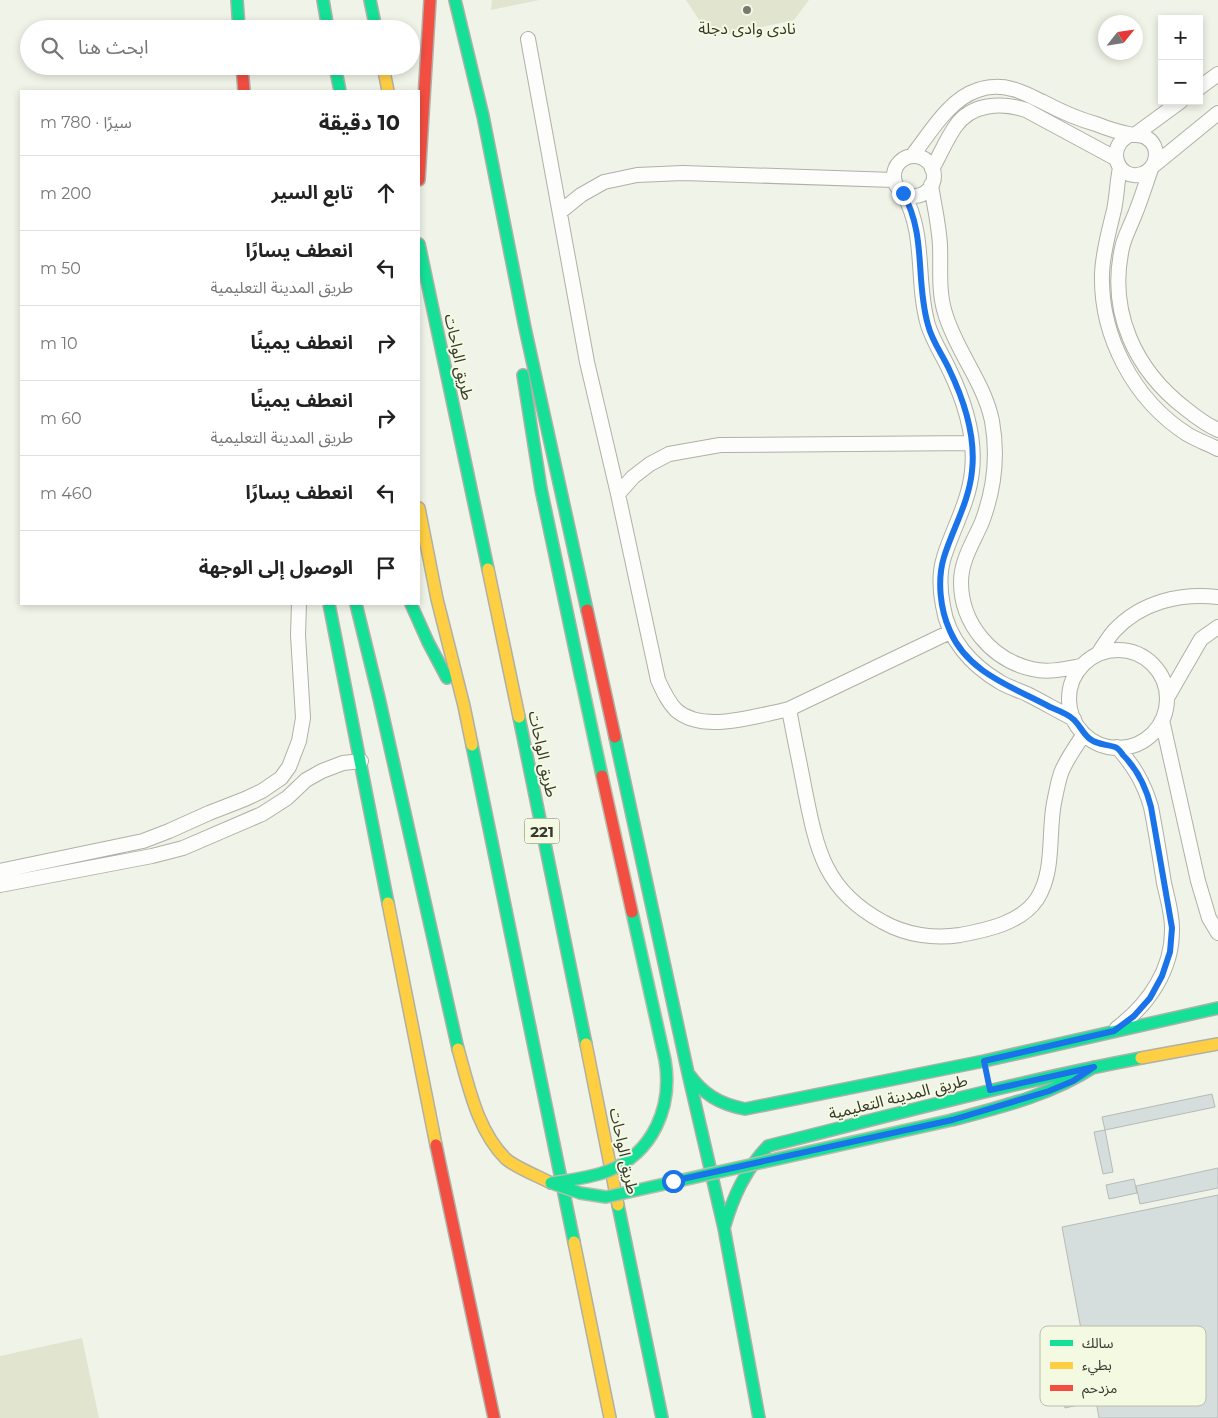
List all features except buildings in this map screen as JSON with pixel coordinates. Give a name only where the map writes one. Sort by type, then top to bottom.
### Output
[{"type":"main road","points":[[237,0],[238,20]]},
{"type":"main road","points":[[323,0],[326,20]]},
{"type":"main road","points":[[370,0],[374,20]]},
{"type":"main road","points":[[420,164],[430,0]]},
{"type":"main road","points":[[455,0],[483,116],[525,328],[688,1073],[724,1228],[759,1418]]},
{"type":"main road","points":[[243,75],[244,90]]},
{"type":"main road","points":[[337,75],[340,90]]},
{"type":"main road","points":[[385,75],[388,90]]},
{"type":"main road","name":"طريق الواحات","points":[[420,249],[508,664],[662,1418]]},
{"type":"main road","points":[[525,328],[521,345],[526,407],[551,539],[656,1020],[668,1090],[662,1115],[649,1140],[630,1157],[615,1168],[594,1176],[551,1183]]},
{"type":"main road","points":[[420,513],[437,599],[464,706],[610,1418]]},
{"type":"main road","points":[[329,605],[426,1099],[494,1418]]},
{"type":"main road","points":[[356,605],[456,1041],[478,1117],[491,1139],[507,1160],[573,1193],[606,1197],[952,1120],[1049,1091],[1073,1081],[1094,1067]]},
{"type":"main road","points":[[411,605],[437,661],[464,706]]},
{"type":"main road","name":"طريق المدينة التعليمية","points":[[688,1073],[698,1087],[711,1099],[727,1106],[745,1109],[984,1061],[1218,1008]]},
{"type":"main road","name":"طريق المدينة التعليمية","points":[[724,1228],[744,1172],[768,1146],[988,1083],[1094,1067],[1218,1044]]},
{"type":"main road","points":[[984,1061],[988,1083]]},
{"type":"street","points":[[528,39],[587,362],[658,680],[666,696],[676,710],[689,718],[704,722],[721,722],[789,710],[950,632]]},
{"type":"street","points":[[1203,85],[1218,74]]},
{"type":"street","points":[[1074,719],[1025,693],[1001,683],[985,673],[965,654],[950,632],[944,614],[941,596],[941,577],[944,559],[967,498],[972,471],[972,443],[962,397],[949,368],[932,339],[927,324],[917,232],[909,205],[894,180],[894,173],[900,162],[912,156],[942,117],[956,103],[968,94],[992,87],[1013,89],[1064,113],[1133,135],[1145,136],[1152,142],[1156,149],[1156,158],[1122,247],[1118,280],[1121,313],[1131,344],[1143,365],[1158,384],[1175,401],[1216,429],[1212,446],[1188,435],[1156,408],[1130,375],[1112,337],[1105,310],[1102,275],[1104,248],[1114,210],[1118,163],[1116,151],[1118,144],[1124,138],[1133,135],[1175,105]]},
{"type":"street","points":[[932,169],[956,126],[981,108],[996,104],[1012,105],[1026,110],[1118,163],[1130,174],[1141,174],[1152,167],[1218,114]]},
{"type":"street","points":[[912,156],[924,159],[934,174],[932,185],[939,229],[942,300],[954,338],[979,385],[992,420],[994,471],[988,505],[964,564],[961,581],[962,599],[976,631],[990,648],[1001,656],[1016,664],[1033,669],[1051,671],[1081,666],[1098,654],[1114,632],[1135,613],[1156,603],[1178,597],[1202,595],[1218,597]]},
{"type":"street","points":[[560,212],[581,195],[604,182],[638,175],[683,173],[894,180]]},
{"type":"street","points":[[903,193],[919,196],[932,185]]},
{"type":"street","points":[[923,299],[942,300]]},
{"type":"street","points":[[618,494],[633,477],[650,464],[669,454],[720,445],[972,443]]},
{"type":"street","points":[[944,559],[964,564]]},
{"type":"street","points":[[0,871],[143,841],[245,799],[262,791],[280,778],[289,767],[299,741],[303,718],[298,635],[299,605]]},
{"type":"street","points":[[1167,698],[1201,639],[1218,627]]},
{"type":"street","points":[[1081,666],[1070,686],[1070,708],[1074,719],[1084,734],[1099,744],[1116,748],[1132,746],[1153,733],[1162,720],[1166,706],[1167,698],[1162,677],[1148,660],[1129,651],[1119,650],[1098,654]]},
{"type":"street","points":[[789,710],[815,839],[824,862],[836,883],[852,901],[872,916],[887,924],[920,935],[939,937],[988,930],[1025,912],[1036,900],[1044,885],[1048,869],[1054,804],[1062,772],[1084,734]]},
{"type":"street","points":[[1162,720],[1198,881],[1210,918],[1218,933]]},
{"type":"street","points":[[1114,1031],[1134,1016],[1150,998],[1162,976],[1170,952],[1172,928],[1151,807],[1146,790],[1139,774],[1129,760],[1116,748]]},
{"type":"street","points":[[0,885],[152,856],[184,848],[262,814],[287,798],[306,780],[322,771],[343,763],[361,761]]},
{"type":"street","points":[[28,865],[30,880]]},
{"type":"green space","points":[[492,0],[539,0],[491,10]]},
{"type":"green space","name":"نادى وادى دجلة","points":[[686,0],[809,0],[794,20],[720,36],[703,26]]},
{"type":"green space","points":[[82,1338],[99,1418],[0,1418],[0,1356]]},
{"type":"traffic: fast","points":[[237,0],[238,20]]},
{"type":"traffic: fast","points":[[323,0],[326,20]]},
{"type":"traffic: fast","points":[[370,0],[374,20]]},
{"type":"traffic: fast","points":[[455,0],[483,116],[525,328],[587,610]]},
{"type":"traffic: fast","points":[[337,75],[340,90]]},
{"type":"traffic: fast","points":[[420,249],[488,569]]},
{"type":"traffic: fast","points":[[523,375],[541,489],[581,678]]},
{"type":"traffic: fast","points":[[329,605],[388,903]]},
{"type":"traffic: fast","points":[[356,605],[458,1049]]},
{"type":"traffic: fast","points":[[411,605],[447,678]]},
{"type":"traffic: fast","points":[[581,678],[602,776]]},
{"type":"traffic: fast","points":[[519,717],[586,1044]]},
{"type":"traffic: fast","points":[[615,737],[688,1073],[724,1228],[759,1418]]},
{"type":"traffic: fast","points":[[472,745],[574,1242]]},
{"type":"traffic: fast","points":[[551,1183],[594,1175],[624,1163],[637,1153],[648,1140],[662,1111],[666,1095],[665,1060],[632,912]]},
{"type":"traffic: fast","points":[[688,1073],[712,1097],[745,1109],[984,1061],[1218,1008]]},
{"type":"traffic: fast","points":[[724,1228],[731,1205],[746,1174],[768,1146],[1000,1088],[1141,1058]]},
{"type":"traffic: fast","points":[[952,1120],[1043,1093],[1078,1077],[1094,1067]]},
{"type":"traffic: fast","points":[[554,1184],[580,1193],[606,1197],[952,1120]]},
{"type":"traffic: fast","points":[[618,1205],[662,1418]]},
{"type":"traffic: slow","points":[[385,75],[388,90]]},
{"type":"traffic: slow","points":[[420,513],[437,599],[472,745]]},
{"type":"traffic: slow","points":[[488,569],[519,717]]},
{"type":"traffic: slow","points":[[388,903],[436,1145]]},
{"type":"traffic: slow","points":[[586,1044],[618,1205]]},
{"type":"traffic: slow","points":[[1141,1058],[1218,1044]]},
{"type":"traffic: slow","points":[[458,1049],[475,1107],[496,1148],[510,1162],[551,1183]]},
{"type":"traffic: slow","points":[[574,1242],[610,1418]]},
{"type":"traffic: jam","points":[[420,164],[430,0]]},
{"type":"traffic: jam","points":[[243,75],[244,90]]},
{"type":"traffic: jam","points":[[587,610],[615,737]]},
{"type":"traffic: jam","points":[[602,776],[632,912]]},
{"type":"traffic: jam","points":[[436,1145],[494,1418]]},
{"type":"place","name":"نادى وادى دجلة","points":[[747,10]]},
{"type":"route","points":[[673,1181],[952,1120],[1061,1087],[1084,1075],[1094,1067],[990,1090],[984,1061],[1114,1031],[1134,1016],[1150,998],[1162,976],[1170,952],[1172,928],[1151,807],[1139,774],[1129,760],[1116,748],[1099,744],[1091,739],[1078,727],[1074,719],[1025,693],[1001,683],[985,673],[971,661],[950,632],[941,596],[941,577],[944,559],[967,498],[972,471],[972,443],[962,397],[949,368],[932,339],[927,324],[917,232],[914,218],[903,193]]}]
